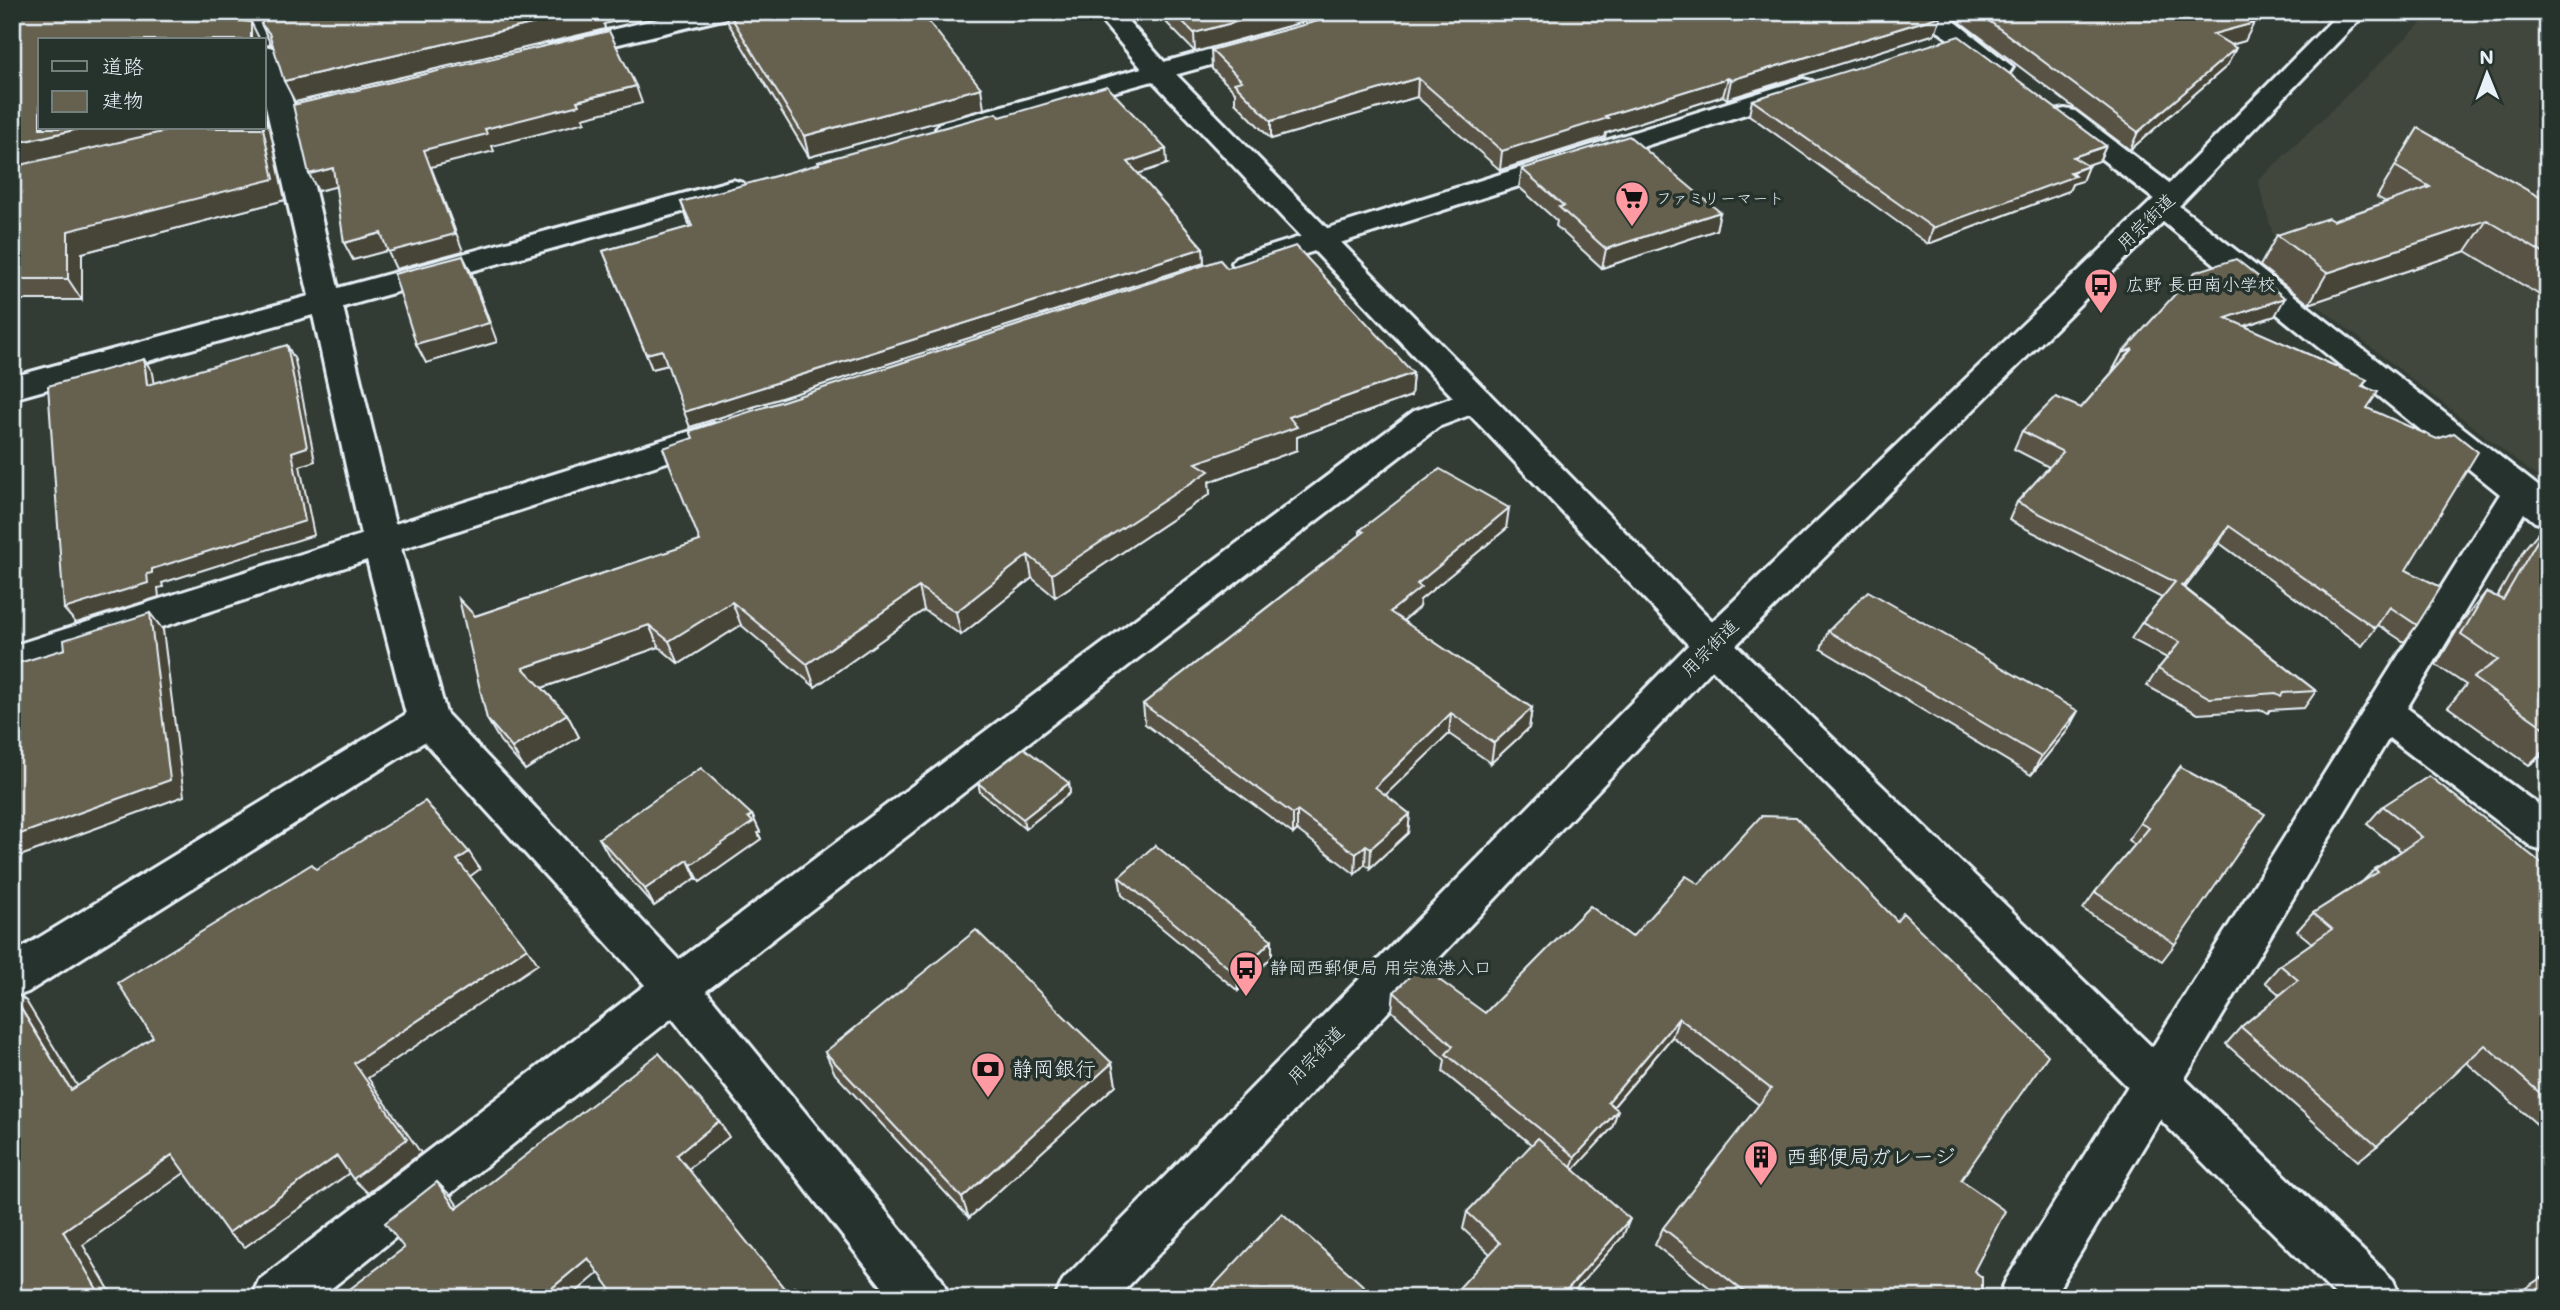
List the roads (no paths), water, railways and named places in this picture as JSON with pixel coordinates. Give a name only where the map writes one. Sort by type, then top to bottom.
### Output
[{"type":"street","points":[[252,12],[259,38]]},
{"type":"street","points":[[536,56],[722,12]]},
{"type":"street","points":[[1106,12],[1158,71],[1712,645],[2375,1298]]},
{"type":"street","points":[[1926,12],[2034,93],[2534,502],[2384,712],[2024,1298]]},
{"type":"street","name":"用宗街道","points":[[1081,1298],[1712,645],[2167,202],[2355,12]]},
{"type":"street","points":[[929,135],[1291,36]]},
{"type":"street","points":[[1933,45],[1960,37]]},
{"type":"street","points":[[266,60],[286,115],[381,542],[428,720],[676,988],[924,1298]]},
{"type":"street","points":[[1222,271],[1827,79]]},
{"type":"street","points":[[12,388],[755,183]]},
{"type":"street","points":[[277,1298],[676,988],[1426,419],[1476,400]]},
{"type":"street","points":[[12,661],[748,423]]},
{"type":"street","points":[[2384,712],[2548,836]]},
{"type":"street","points":[[12,978],[428,720]]},
{"type":"place","name":"ファミリーマート","points":[[1632,228]]},
{"type":"place","name":"広野 長田南小学校","points":[[2101,315]]},
{"type":"place","name":"静岡西郵便局 用宗漁港入口","points":[[1246,998]]},
{"type":"place","name":"静岡銀行","points":[[988,1099]]},
{"type":"place","name":"西郵便局ガレージ","points":[[1761,1187]]}]
